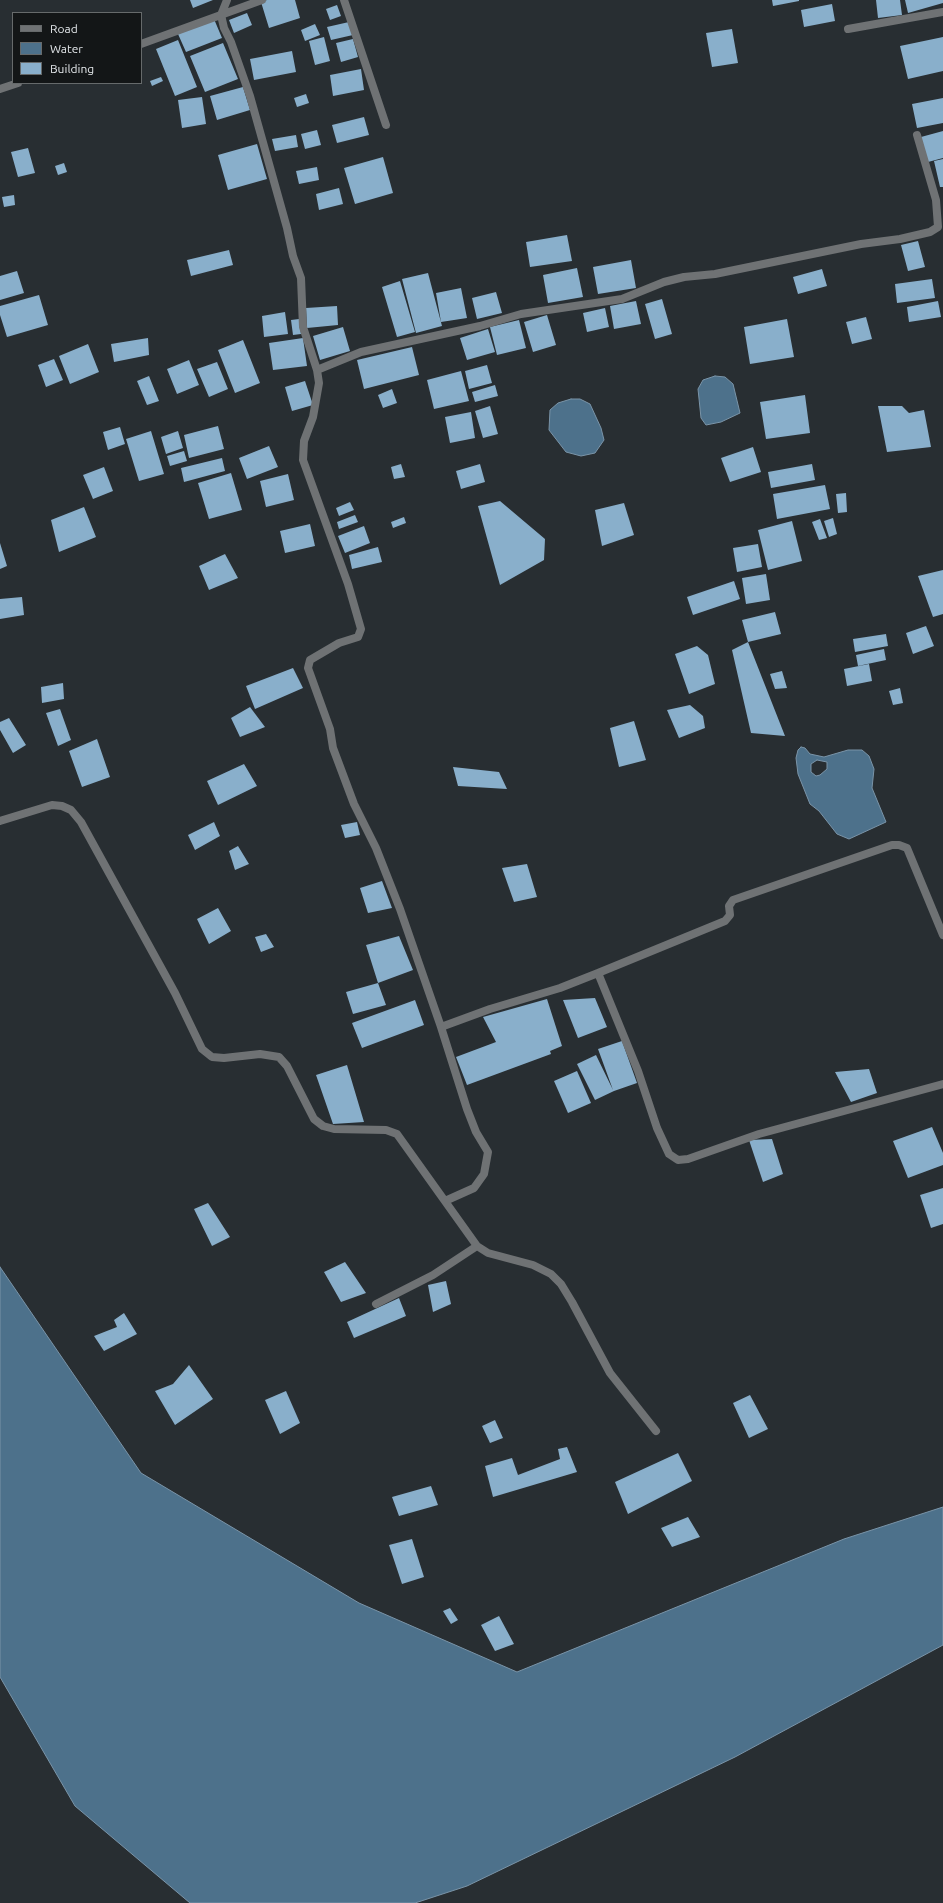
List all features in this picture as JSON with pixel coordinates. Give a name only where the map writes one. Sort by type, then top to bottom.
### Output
[{"type":"street","points":[[227,0],[221,14],[224,28],[231,42],[250,96],[272,170],[293,256],[301,278],[304,327],[317,370],[319,384],[313,416],[304,441],[303,460],[335,546],[361,629],[358,637],[339,644],[310,660],[308,668],[330,729],[333,748],[354,804],[376,848],[400,909],[441,1027],[467,1109],[476,1132],[488,1152],[484,1174],[474,1188],[445,1202]]},
{"type":"street","points":[[142,44],[262,0]]},
{"type":"street","points":[[344,0],[386,125]]},
{"type":"street","points":[[848,29],[943,12]]},
{"type":"street","points":[[0,89],[15,84]]},
{"type":"street","points":[[317,370],[361,352],[480,326],[521,314],[622,299],[664,282],[684,277],[715,274],[861,244],[900,239],[930,232],[938,227],[936,200],[918,135]]},
{"type":"street","points":[[0,821],[52,805],[62,806],[70,810],[81,822],[175,994],[202,1049],[212,1057],[218,1058],[260,1054],[279,1057],[287,1066],[314,1119],[323,1126],[334,1129],[386,1130],[397,1134],[477,1246],[488,1254],[533,1265],[551,1274],[561,1284],[610,1373],[656,1431]]},
{"type":"street","points":[[441,1027],[490,1009],[560,988],[598,973],[725,921],[730,915],[730,906],[733,900],[892,845],[900,845],[907,848],[943,935]]},
{"type":"street","points":[[598,973],[638,1071],[657,1128],[669,1154],[678,1160],[688,1159],[759,1134],[943,1084]]},
{"type":"street","points":[[376,1304],[433,1275],[477,1246]]},
{"type":"water","points":[[715,376],[725,377],[733,384],[740,413],[721,422],[706,425],[701,418],[698,389],[703,380]]},
{"type":"water","points":[[571,399],[580,399],[590,404],[601,428],[604,440],[595,453],[581,456],[566,452],[549,430],[550,410],[558,403]]},
{"type":"water","points":[[801,747],[805,748],[810,754],[824,757],[848,750],[862,750],[869,756],[874,769],[872,788],[886,822],[849,839],[837,834],[819,811],[810,804],[798,774],[796,758],[798,750]],"holes":[[[817,760],[827,762],[827,769],[820,775],[816,776],[811,772],[811,764]]]},
{"type":"water","points":[[0,1267],[141,1473],[359,1603],[517,1672],[844,1539],[943,1507],[943,1645],[735,1757],[467,1886],[415,1903],[190,1903],[75,1806],[0,1677]]},
{"type":"building","points":[[190,0],[213,0],[193,8]]},
{"type":"building","points":[[267,0],[295,0],[300,18],[269,28],[261,2]]},
{"type":"building","points":[[772,0],[799,0],[799,1],[773,6]]},
{"type":"building","points":[[876,0],[900,0],[902,15],[878,18]]},
{"type":"building","points":[[905,0],[943,0],[943,3],[908,13]]},
{"type":"building","points":[[832,4],[835,21],[804,27],[801,10]]},
{"type":"building","points":[[337,5],[341,16],[330,20],[326,9]]},
{"type":"building","points":[[247,13],[252,25],[234,33],[229,20]]},
{"type":"building","points":[[214,19],[222,38],[186,52],[178,34]]},
{"type":"building","points":[[349,22],[353,35],[331,40],[327,27]]},
{"type":"building","points":[[315,24],[320,35],[305,41],[301,30]]},
{"type":"building","points":[[732,29],[738,63],[712,67],[706,33]]},
{"type":"building","points":[[324,37],[330,61],[315,65],[309,41]]},
{"type":"building","points":[[943,37],[943,71],[908,79],[900,46]]},
{"type":"building","points":[[353,39],[358,57],[341,62],[336,43]]},
{"type":"building","points":[[178,40],[197,87],[175,96],[156,49]]},
{"type":"building","points":[[223,43],[238,79],[205,92],[190,56]]},
{"type":"building","points":[[292,51],[296,72],[254,80],[250,59]]},
{"type":"building","points":[[361,69],[364,90],[333,96],[330,75]]},
{"type":"building","points":[[161,77],[163,81],[152,86],[150,81]]},
{"type":"building","points":[[243,87],[250,110],[217,120],[210,96]]},
{"type":"building","points":[[306,94],[309,103],[297,107],[294,98]]},
{"type":"building","points":[[202,97],[206,124],[182,128],[178,100]]},
{"type":"building","points":[[943,98],[943,123],[917,128],[912,104]]},
{"type":"building","points":[[364,117],[369,135],[337,143],[332,125]]},
{"type":"building","points":[[317,130],[321,145],[305,149],[301,134]]},
{"type":"building","points":[[943,131],[943,158],[928,162],[921,137]]},
{"type":"building","points":[[296,135],[298,147],[275,151],[272,139]]},
{"type":"building","points":[[257,144],[267,179],[228,190],[218,155]]},
{"type":"building","points":[[28,148],[35,173],[18,177],[11,152]]},
{"type":"building","points":[[383,157],[393,193],[355,204],[344,168]]},
{"type":"building","points":[[943,159],[943,187],[940,187],[934,161]]},
{"type":"building","points":[[64,163],[67,172],[58,175],[55,166]]},
{"type":"building","points":[[317,167],[319,180],[299,184],[296,171]]},
{"type":"building","points":[[339,188],[343,204],[319,210],[316,194]]},
{"type":"building","points":[[14,195],[15,205],[4,207],[2,197]]},
{"type":"building","points":[[567,235],[572,261],[530,267],[526,242]]},
{"type":"building","points":[[918,241],[925,267],[908,271],[901,245]]},
{"type":"building","points":[[229,250],[233,265],[191,276],[187,260]]},
{"type":"building","points":[[631,260],[636,288],[598,294],[593,267]]},
{"type":"building","points":[[577,268],[583,297],[548,303],[543,275]]},
{"type":"building","points":[[822,269],[827,286],[798,294],[793,277]]},
{"type":"building","points":[[17,271],[24,293],[0,300],[0,276]]},
{"type":"building","points":[[428,273],[442,326],[416,333],[402,279]]},
{"type":"building","points":[[932,279],[935,298],[897,303],[895,284]]},
{"type":"building","points":[[400,281],[415,332],[397,337],[382,287]]},
{"type":"building","points":[[461,288],[467,318],[441,322],[436,293]]},
{"type":"building","points":[[496,292],[502,313],[477,319],[472,298]]},
{"type":"building","points":[[39,295],[48,325],[7,337],[0,315],[0,306]]},
{"type":"building","points":[[662,299],[672,334],[655,339],[645,304]]},
{"type":"building","points":[[636,301],[641,324],[614,329],[610,306]]},
{"type":"building","points":[[938,301],[941,317],[909,322],[907,307]]},
{"type":"building","points":[[337,306],[338,325],[307,328],[306,308]]},
{"type":"building","points":[[605,308],[609,327],[587,332],[583,313]]},
{"type":"building","points":[[285,312],[288,334],[264,337],[262,316]]},
{"type":"building","points":[[547,315],[556,345],[533,352],[524,322]]},
{"type":"building","points":[[866,317],[872,339],[852,344],[846,322]]},
{"type":"building","points":[[299,319],[301,334],[293,335],[291,320]]},
{"type":"building","points":[[787,319],[794,357],[750,364],[744,327]]},
{"type":"building","points":[[519,320],[526,348],[497,355],[490,327]]},
{"type":"building","points":[[343,327],[350,351],[320,360],[313,336]]},
{"type":"building","points":[[488,329],[495,352],[467,360],[460,338]]},
{"type":"building","points":[[148,338],[149,355],[114,362],[111,344]]},
{"type":"building","points":[[303,338],[307,366],[273,370],[269,343]]},
{"type":"building","points":[[243,340],[260,383],[235,393],[218,350]]},
{"type":"building","points":[[88,344],[99,372],[70,384],[59,356]]},
{"type":"building","points":[[412,347],[419,375],[364,389],[357,360]]},
{"type":"building","points":[[54,359],[63,380],[46,387],[38,365]]},
{"type":"building","points":[[189,360],[199,385],[177,394],[167,369]]},
{"type":"building","points":[[217,362],[228,389],[209,397],[197,369]]},
{"type":"building","points":[[487,365],[492,383],[469,389],[465,371]]},
{"type":"building","points":[[461,371],[469,401],[434,409],[427,380]]},
{"type":"building","points":[[149,376],[159,401],[147,405],[137,381]]},
{"type":"building","points":[[305,381],[313,405],[292,411],[285,387]]},
{"type":"building","points":[[495,385],[498,396],[475,402],[472,392]]},
{"type":"building","points":[[392,389],[397,403],[383,408],[378,395]]},
{"type":"building","points":[[805,395],[810,433],[766,439],[760,402]]},
{"type":"building","points":[[490,406],[498,434],[483,438],[475,411]]},
{"type":"building","points":[[878,406],[902,406],[909,413],[924,410],[931,447],[887,452]]},
{"type":"building","points":[[471,412],[475,438],[450,443],[445,417]]},
{"type":"building","points":[[218,426],[224,449],[189,458],[184,435]]},
{"type":"building","points":[[120,427],[125,444],[108,450],[103,432]]},
{"type":"building","points":[[151,431],[164,474],[139,481],[126,439]]},
{"type":"building","points":[[178,431],[183,448],[166,454],[161,437]]},
{"type":"building","points":[[269,446],[278,467],[247,479],[239,458]]},
{"type":"building","points":[[753,447],[761,472],[730,482],[721,458]]},
{"type":"building","points":[[184,451],[187,461],[170,466],[167,456]]},
{"type":"building","points":[[222,458],[225,471],[184,482],[181,468]]},
{"type":"building","points":[[401,464],[405,477],[394,479],[391,467]]},
{"type":"building","points":[[480,464],[485,482],[461,489],[456,471]]},
{"type":"building","points":[[812,464],[815,480],[771,488],[768,472]]},
{"type":"building","points":[[104,467],[113,491],[93,499],[83,475]]},
{"type":"building","points":[[231,473],[242,510],[209,519],[198,483]]},
{"type":"building","points":[[288,474],[294,500],[266,507],[260,481]]},
{"type":"building","points":[[825,485],[830,509],[777,519],[773,494]]},
{"type":"building","points":[[846,493],[847,512],[838,513],[836,494]]},
{"type":"building","points":[[500,501],[545,539],[544,560],[500,585],[478,506]]},
{"type":"building","points":[[350,502],[354,510],[339,516],[336,508]]},
{"type":"building","points":[[624,503],[634,535],[602,546],[595,510]]},
{"type":"building","points":[[84,507],[96,537],[59,552],[51,520]]},
{"type":"building","points":[[355,515],[358,522],[339,529],[337,522]]},
{"type":"building","points":[[404,517],[406,523],[393,528],[391,522]]},
{"type":"building","points":[[833,518],[837,534],[829,537],[824,521]]},
{"type":"building","points":[[820,519],[827,538],[819,540],[812,522]]},
{"type":"building","points":[[792,521],[802,561],[768,570],[758,530]]},
{"type":"building","points":[[310,524],[315,546],[285,553],[280,531]]},
{"type":"building","points":[[364,526],[370,543],[345,553],[338,536]]},
{"type":"building","points":[[0,543],[7,566],[0,569]]},
{"type":"building","points":[[758,544],[762,567],[737,572],[733,548]]},
{"type":"building","points":[[378,547],[382,562],[352,569],[349,555]]},
{"type":"building","points":[[225,554],[238,578],[209,590],[199,566]]},
{"type":"building","points":[[943,570],[943,614],[933,617],[918,576]]},
{"type":"building","points":[[766,574],[770,600],[746,604],[742,578]]},
{"type":"building","points":[[734,581],[740,599],[693,615],[687,597]]},
{"type":"building","points":[[22,597],[24,615],[0,619],[0,599]]},
{"type":"building","points":[[775,612],[781,634],[748,642],[742,620]]},
{"type":"building","points":[[926,626],[934,646],[913,654],[906,633]]},
{"type":"building","points":[[886,634],[888,646],[855,652],[853,639]]},
{"type":"building","points":[[748,642],[785,736],[751,733],[732,650]]},
{"type":"building","points":[[697,646],[708,655],[715,684],[689,694],[675,654]]},
{"type":"building","points":[[884,649],[886,660],[858,666],[856,655]]},
{"type":"building","points":[[869,664],[872,681],[847,686],[844,669]]},
{"type":"building","points":[[293,668],[303,688],[255,709],[246,686]]},
{"type":"building","points":[[782,671],[787,688],[775,689],[770,674]]},
{"type":"building","points":[[63,683],[64,699],[42,703],[41,687]]},
{"type":"building","points":[[900,688],[903,703],[893,705],[889,691]]},
{"type":"building","points":[[690,705],[703,716],[705,728],[679,738],[667,710]]},
{"type":"building","points":[[250,707],[265,727],[240,737],[231,718]]},
{"type":"building","points":[[60,709],[71,740],[58,746],[46,713]]},
{"type":"building","points":[[9,718],[26,745],[13,753],[0,730],[0,722]]},
{"type":"building","points":[[634,721],[646,760],[619,767],[610,728]]},
{"type":"building","points":[[97,739],[110,777],[82,787],[69,751]]},
{"type":"building","points":[[244,764],[257,786],[218,805],[207,781]]},
{"type":"building","points":[[453,767],[499,772],[507,789],[458,786]]},
{"type":"building","points":[[214,822],[220,836],[195,850],[188,835]]},
{"type":"building","points":[[357,822],[360,835],[345,838],[341,825]]},
{"type":"building","points":[[238,846],[249,864],[235,870],[229,851]]},
{"type":"building","points":[[527,864],[537,897],[514,902],[502,868]]},
{"type":"building","points":[[382,881],[392,908],[368,913],[360,888]]},
{"type":"building","points":[[218,908],[231,931],[209,944],[197,919]]},
{"type":"building","points":[[266,934],[274,947],[261,952],[255,937]]},
{"type":"building","points":[[399,936],[413,970],[378,983],[366,945]]},
{"type":"building","points":[[378,983],[386,1005],[353,1014],[346,992]]},
{"type":"building","points":[[595,998],[607,1027],[578,1038],[563,1000]]},
{"type":"building","points":[[547,999],[562,1046],[550,1051],[551,1054],[467,1085],[456,1057],[496,1042],[483,1017]]},
{"type":"building","points":[[415,1000],[424,1025],[362,1048],[352,1023]]},
{"type":"building","points":[[622,1041],[637,1083],[614,1091],[595,1100],[577,1064],[596,1055],[613,1090],[598,1049]]},
{"type":"building","points":[[347,1065],[364,1122],[333,1124],[316,1075]]},
{"type":"building","points":[[869,1069],[877,1093],[851,1102],[835,1072]]},
{"type":"building","points":[[577,1071],[591,1103],[568,1113],[554,1081]]},
{"type":"building","points":[[932,1127],[943,1153],[943,1165],[908,1178],[893,1141]]},
{"type":"building","points":[[772,1139],[783,1174],[763,1182],[749,1140]]},
{"type":"building","points":[[943,1188],[943,1224],[931,1228],[920,1195]]},
{"type":"building","points":[[208,1203],[230,1237],[212,1246],[194,1209]]},
{"type":"building","points":[[345,1262],[366,1293],[341,1302],[324,1272]]},
{"type":"building","points":[[446,1281],[451,1304],[433,1312],[428,1285]]},
{"type":"building","points":[[399,1298],[406,1316],[354,1338],[347,1322]]},
{"type":"building","points":[[124,1313],[137,1334],[104,1351],[94,1336],[117,1327],[114,1320]]},
{"type":"building","points":[[189,1365],[213,1399],[175,1425],[155,1391],[173,1384]]},
{"type":"building","points":[[286,1391],[300,1423],[280,1434],[265,1400]]},
{"type":"building","points":[[750,1395],[768,1429],[749,1438],[733,1403]]},
{"type":"building","points":[[495,1420],[503,1438],[490,1443],[482,1426]]},
{"type":"building","points":[[567,1447],[577,1472],[493,1497],[485,1466],[512,1458],[518,1475],[560,1459],[558,1449]]},
{"type":"building","points":[[678,1453],[692,1481],[628,1514],[615,1482]]},
{"type":"building","points":[[431,1486],[438,1505],[399,1516],[392,1497]]},
{"type":"building","points":[[688,1517],[700,1537],[672,1547],[661,1528]]},
{"type":"building","points":[[412,1539],[424,1577],[402,1584],[389,1545]]},
{"type":"building","points":[[450,1608],[458,1620],[451,1624],[443,1611]]},
{"type":"building","points":[[499,1616],[514,1644],[495,1651],[481,1625]]}]
